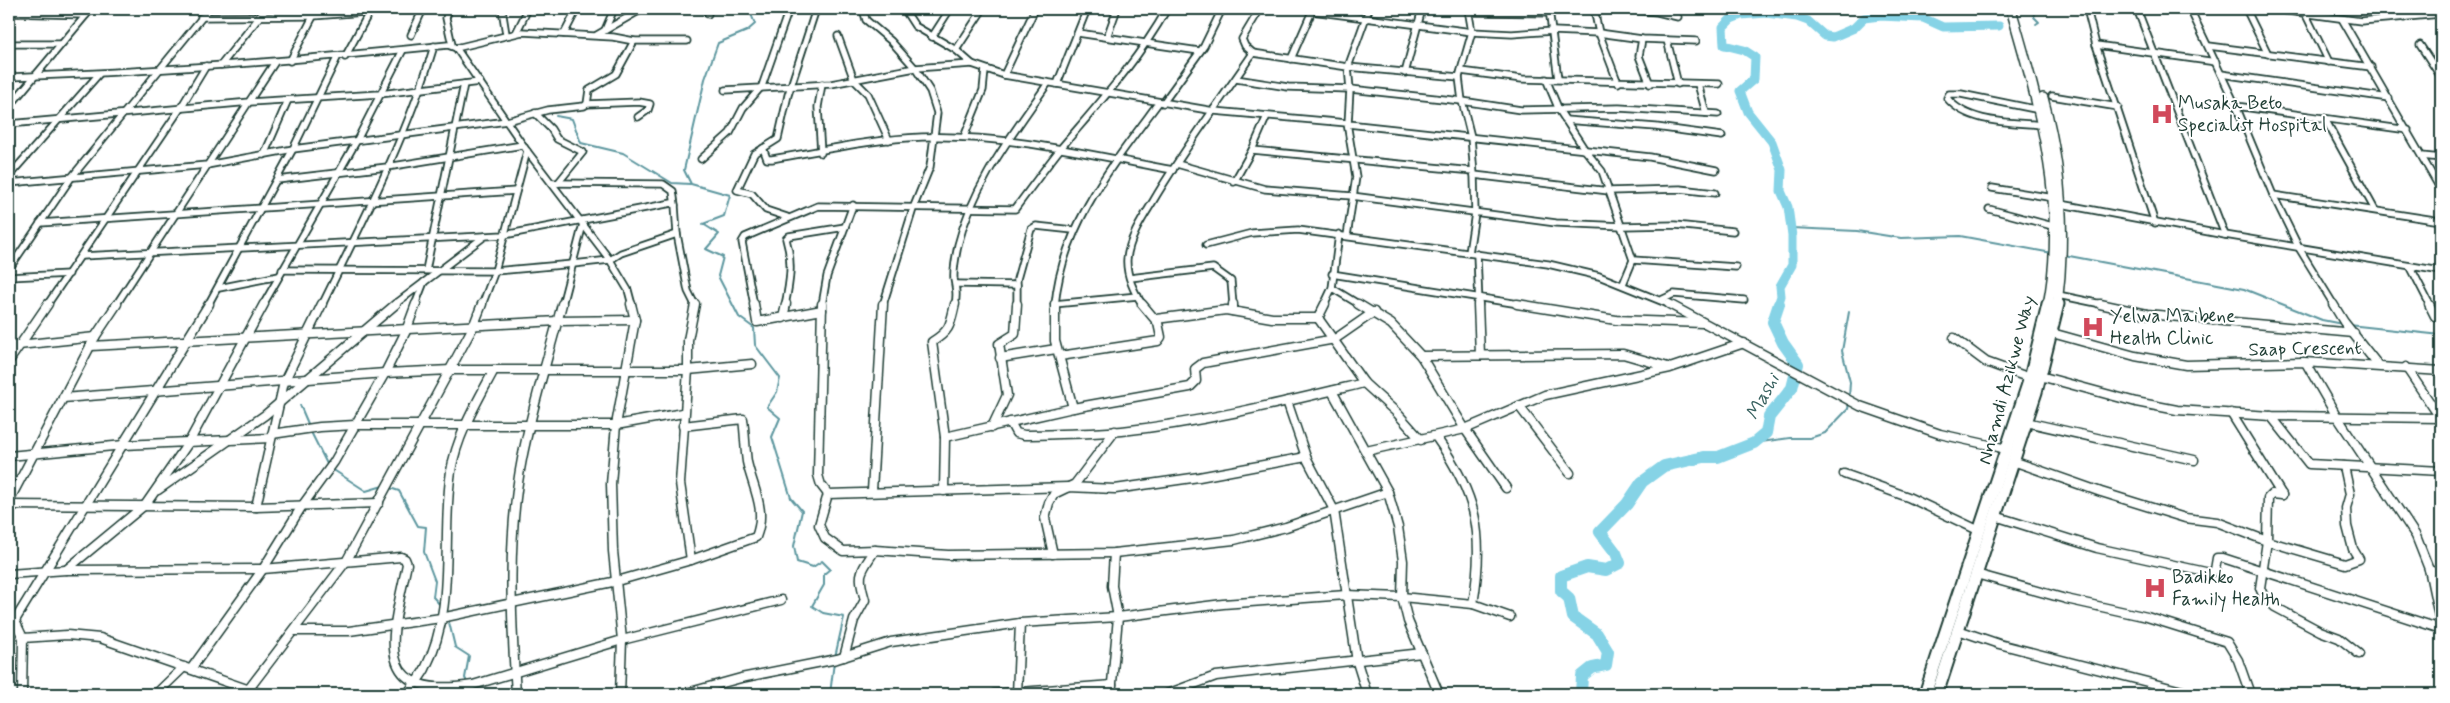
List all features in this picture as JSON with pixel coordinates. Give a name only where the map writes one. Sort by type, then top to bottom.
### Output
[{"type":"highway","name":"Nnamdi Azikwe Way","points":[[1925,694],[2007,449],[2052,333],[2062,267],[2056,201],[2043,125],[2012,9]]},
{"type":"highway","name":"Nnamdi Azikwe Way","points":[[1937,694],[2026,422],[2049,297],[2056,227],[2058,171],[2048,116],[2017,9]]},
{"type":"street","points":[[9,107],[11,102],[91,9]]},
{"type":"street","points":[[9,268],[72,178],[121,115],[209,9]]},
{"type":"street","points":[[221,65],[266,9]]},
{"type":"street","points":[[290,61],[317,9]]},
{"type":"street","points":[[201,17],[313,16],[370,10],[404,9]]},
{"type":"street","points":[[411,35],[423,9]]},
{"type":"street","points":[[449,9],[446,18],[454,46],[525,148],[555,183],[610,260],[628,290],[635,320],[616,425],[611,484],[611,515],[622,640],[620,694]]},
{"type":"street","points":[[502,9],[506,34]]},
{"type":"street","points":[[516,33],[528,9]]},
{"type":"street","points":[[564,34],[577,9]]},
{"type":"street","points":[[605,30],[614,9]]},
{"type":"street","points":[[595,35],[642,9]]},
{"type":"street","points":[[701,159],[730,133],[743,108],[761,88],[789,9]]},
{"type":"street","points":[[788,217],[774,214],[755,202],[752,194],[737,190],[754,154],[778,139],[791,85],[816,9]]},
{"type":"street","points":[[863,9],[866,20],[890,41],[915,68],[935,101],[937,113],[936,137],[930,167],[914,206],[881,310],[872,491]]},
{"type":"street","points":[[904,9],[915,26],[932,38],[956,50],[972,64],[1004,75],[1214,111],[1650,157],[1716,170]]},
{"type":"street","points":[[932,38],[950,9]]},
{"type":"street","points":[[956,50],[983,9]]},
{"type":"street","points":[[1004,75],[1035,9]]},
{"type":"street","points":[[1057,84],[1087,9]]},
{"type":"street","points":[[1107,37],[1117,9]]},
{"type":"street","points":[[822,310],[757,322],[749,283],[749,267],[742,242],[745,237],[788,217],[818,206],[854,205],[1016,209],[1061,148],[1110,93],[1148,42],[1167,9]]},
{"type":"street","points":[[1073,408],[1060,356],[1056,349],[1054,304],[1064,258],[1073,230],[1079,215],[1116,160],[1199,51],[1218,20],[1222,9]]},
{"type":"street","points":[[1260,9],[1242,39],[1245,46],[1253,53],[1404,73],[1460,74],[1618,83],[1719,84]]},
{"type":"street","points":[[1347,236],[1356,177],[1348,124],[1350,89],[1348,67],[1369,9]]},
{"type":"street","points":[[1404,73],[1416,24],[1422,9]]},
{"type":"street","points":[[1594,9],[1599,33],[1618,83]]},
{"type":"street","points":[[1624,9],[1657,12],[1678,17]]},
{"type":"street","points":[[2087,9],[2096,45],[2118,106],[2154,223]]},
{"type":"street","points":[[2137,9],[2225,235]]},
{"type":"street","points":[[2190,9],[2209,46],[2273,195],[2298,248],[2349,328],[2378,365]]},
{"type":"street","points":[[2246,9],[2268,54]]},
{"type":"street","points":[[2273,9],[2361,21],[2441,14]]},
{"type":"street","points":[[2393,9],[2404,18]]},
{"type":"street","points":[[9,630],[219,288],[293,150],[317,99],[370,10]]},
{"type":"street","points":[[1291,59],[1313,10],[1472,32],[1512,34],[1553,31],[1599,33],[1642,39],[1696,41]]},
{"type":"street","points":[[1468,253],[1475,213],[1471,137],[1462,101],[1460,74],[1472,32],[1468,11],[1549,11],[1558,79]]},
{"type":"street","points":[[9,13],[86,15]]},
{"type":"street","points":[[2305,13],[2329,62]]},
{"type":"street","points":[[2342,19],[2408,130],[2441,190]]},
{"type":"street","points":[[9,77],[99,74],[341,57],[434,46],[454,46],[516,33],[595,35],[634,41],[687,41]]},
{"type":"street","points":[[1078,33],[1199,51]]},
{"type":"street","points":[[838,36],[854,80],[868,94],[889,140]]},
{"type":"street","points":[[1642,39],[1639,56],[1650,84]]},
{"type":"street","points":[[1667,40],[1678,84]]},
{"type":"street","points":[[587,104],[589,90],[616,74],[634,41]]},
{"type":"street","points":[[9,44],[61,44]]},
{"type":"street","points":[[2096,45],[2216,62]]},
{"type":"street","points":[[2420,45],[2441,77]]},
{"type":"street","points":[[256,507],[284,382],[341,270],[373,201],[421,90],[434,46]]},
{"type":"street","points":[[2209,46],[2371,67]]},
{"type":"street","points":[[66,570],[146,504],[189,442],[281,273],[340,172],[403,50]]},
{"type":"street","points":[[1060,356],[1158,341],[1162,330],[1138,296],[1130,278],[1127,256],[1136,229],[1173,170],[1253,53]]},
{"type":"street","points":[[9,501],[33,452],[95,337],[275,62]]},
{"type":"street","points":[[725,90],[822,84],[915,68],[972,64]]},
{"type":"street","points":[[9,360],[18,344],[82,256],[180,109],[206,66]]},
{"type":"street","points":[[964,137],[983,90],[985,70]]},
{"type":"street","points":[[9,176],[99,74]]},
{"type":"street","points":[[2221,74],[2389,98]]},
{"type":"street","points":[[1236,79],[1288,86],[1350,89],[1462,101],[1520,110],[1619,108],[1718,114]]},
{"type":"street","points":[[1546,79],[1565,120],[1585,150],[1599,165],[1623,226],[1633,260],[1623,284]]},
{"type":"street","points":[[9,124],[250,102],[380,94],[480,82]]},
{"type":"street","points":[[944,491],[945,437],[932,342],[950,327],[958,292],[954,278],[958,246],[970,208],[987,173],[1048,83]]},
{"type":"street","points":[[426,270],[464,84]]},
{"type":"street","points":[[821,153],[818,107],[822,84]]},
{"type":"street","points":[[1698,84],[1706,113]]},
{"type":"street","points":[[2040,110],[1961,94],[1949,94],[1947,98],[1953,107],[1967,114],[2043,125]]},
{"type":"street","points":[[2052,96],[2118,106]]},
{"type":"street","points":[[264,155],[288,100]]},
{"type":"street","points":[[9,183],[207,165],[293,150],[507,121],[535,113],[587,104],[639,102],[650,104],[648,110],[638,117]]},
{"type":"street","points":[[2236,106],[2408,130]]},
{"type":"street","points":[[535,113],[551,129],[557,139],[583,152],[555,183]]},
{"type":"street","points":[[1234,182],[1252,150],[1266,116]]},
{"type":"street","points":[[2325,119],[2375,210]]},
{"type":"street","points":[[1565,120],[1656,126],[1722,136]]},
{"type":"street","points":[[763,148],[769,159],[821,153],[889,140],[964,137],[1061,148],[1173,170]]},
{"type":"street","points":[[277,180],[525,148]]},
{"type":"street","points":[[248,692],[347,560],[474,327],[495,270],[516,191],[525,148]]},
{"type":"street","points":[[1252,150],[1473,173],[1609,191],[1680,189],[1715,193]]},
{"type":"street","points":[[2422,156],[2441,158]]},
{"type":"street","points":[[1177,164],[1234,182],[1265,189],[1352,196],[1556,223],[1623,226],[1675,225],[1733,231]]},
{"type":"street","points":[[555,183],[584,185],[663,184],[673,190],[677,234],[688,291],[695,304],[688,340],[688,370],[683,413],[680,483],[691,560]]},
{"type":"street","points":[[1992,188],[2154,223],[2441,270]]},
{"type":"street","points":[[40,223],[516,191]]},
{"type":"street","points":[[2273,195],[2441,221]]},
{"type":"street","points":[[82,256],[504,235],[668,203],[675,204]]},
{"type":"street","points":[[828,494],[821,485],[818,475],[822,297],[827,276],[854,205]]},
{"type":"street","points":[[1989,210],[2056,227]]},
{"type":"street","points":[[516,694],[510,603],[515,519],[521,468],[573,264],[581,221]]},
{"type":"street","points":[[992,426],[1007,395],[999,344],[1015,334],[1017,329],[1017,285],[1031,229],[1036,226],[1073,230]]},
{"type":"street","points":[[783,318],[791,277],[791,256],[786,239],[789,236],[845,227]]},
{"type":"street","points":[[1206,246],[1231,237],[1268,230],[1298,230],[1339,234],[1557,266],[1599,276],[1661,300],[1860,406],[1940,434],[2007,449]]},
{"type":"street","points":[[219,288],[281,273],[341,270],[495,270],[610,260],[621,253],[677,234]]},
{"type":"street","points":[[1318,318],[1332,288],[1332,274],[1339,234]]},
{"type":"street","points":[[154,493],[231,440],[279,403],[303,380],[424,282],[436,270],[486,236]]},
{"type":"street","points":[[1477,254],[1480,355]]},
{"type":"street","points":[[1633,260],[1736,267]]},
{"type":"street","points":[[2410,266],[2435,316]]},
{"type":"street","points":[[1130,278],[1213,268],[1231,281],[1233,311]]},
{"type":"street","points":[[9,276],[69,274]]},
{"type":"street","points":[[1332,274],[1616,320],[1669,324],[1706,323]]},
{"type":"street","points":[[156,694],[188,668],[263,569],[302,506],[334,462],[385,373],[406,331],[424,282]]},
{"type":"street","points":[[957,284],[1017,285]]},
{"type":"street","points":[[1332,288],[1391,324],[1420,356],[1465,429],[1506,488]]},
{"type":"street","points":[[1661,300],[1674,294],[1744,300]]},
{"type":"street","points":[[2058,294],[2147,314],[2349,328]]},
{"type":"street","points":[[1054,304],[1138,296]]},
{"type":"street","points":[[1156,319],[1233,311],[1272,318],[1318,318]]},
{"type":"street","points":[[945,437],[1073,408],[1190,387],[1196,381],[1195,369],[1203,363],[1335,339],[1374,312]]},
{"type":"street","points":[[1318,318],[1335,339],[1364,383],[1397,413],[1421,440]]},
{"type":"street","points":[[91,346],[406,331],[558,321],[635,320]]},
{"type":"street","name":"Saap Crescent","points":[[2052,333],[2130,354],[2186,365],[2306,363],[2378,365],[2441,371]]},
{"type":"street","points":[[9,346],[95,337]]},
{"type":"street","points":[[1954,338],[1986,362],[2035,377],[2176,410],[2271,416],[2336,415],[2441,418]]},
{"type":"street","points":[[1366,451],[1436,438],[1465,429],[1545,395],[1670,368],[1744,343]]},
{"type":"street","points":[[1000,358],[1056,349]]},
{"type":"street","points":[[1420,356],[1623,354],[1670,368]]},
{"type":"street","points":[[1995,516],[2097,548],[2210,573],[2215,570],[2217,558],[2220,557],[2441,628],[2429,569],[2416,536],[2336,415],[2306,363]]},
{"type":"street","points":[[63,398],[385,373],[451,370],[688,370],[752,364]]},
{"type":"street","points":[[2406,368],[2441,418]]},
{"type":"street","points":[[407,694],[416,684],[428,663],[446,597],[451,472],[457,448],[466,425],[494,370]]},
{"type":"street","points":[[1010,422],[1016,433],[1024,435],[1088,434],[1167,425],[1287,401],[1364,383]]},
{"type":"street","points":[[1332,391],[1388,492],[1398,527],[1403,561],[1402,597],[1408,621],[1439,694]]},
{"type":"street","points":[[1287,401],[1306,457],[1334,510],[1357,662],[1367,694]]},
{"type":"street","points":[[1519,406],[1570,473]]},
{"type":"street","points":[[9,456],[33,452],[124,445],[231,440],[272,436],[320,427],[355,424],[616,425],[683,413]]},
{"type":"street","points":[[2231,413],[2282,495],[2272,494],[2268,498],[2267,541],[2260,588],[2264,597],[2276,607],[2320,631],[2339,638],[2359,654]]},
{"type":"street","points":[[2271,416],[2308,464],[2441,471]]},
{"type":"street","points":[[295,631],[340,631],[441,618],[617,580],[691,560],[756,537],[760,530],[761,506],[746,456],[743,419],[740,417],[683,426]]},
{"type":"street","points":[[2026,422],[2194,460]]},
{"type":"street","points":[[1052,554],[1045,518],[1054,494],[1075,484],[1115,431]]},
{"type":"street","points":[[1436,438],[1455,464],[1468,491],[1476,521],[1479,576],[1473,604]]},
{"type":"street","points":[[828,494],[872,491],[1068,487],[1086,491],[1114,490],[1208,476],[1306,457]]},
{"type":"street","points":[[2013,460],[2101,492],[2185,518],[2217,522],[2267,541],[2345,564],[2359,559],[2353,549],[2347,526],[2346,508],[2350,494],[2344,466]]},
{"type":"street","points":[[1844,474],[1917,501],[1980,531]]},
{"type":"street","points":[[828,494],[819,525],[825,538],[843,551],[875,550],[948,555],[1114,553],[1234,540],[1286,527],[1388,492]]},
{"type":"street","points":[[9,505],[146,504],[256,507],[379,503]]},
{"type":"street","points":[[841,658],[856,615],[865,600],[859,579],[863,568],[875,550]]},
{"type":"street","points":[[994,694],[1111,690],[1118,618],[1112,586],[1114,553]]},
{"type":"street","points":[[9,574],[45,573],[66,570],[263,569],[347,560],[401,557],[407,564],[395,624],[393,654],[398,664],[416,684],[462,688],[622,640],[781,600]]},
{"type":"street","points":[[2429,569],[2441,573]]},
{"type":"street","points":[[1976,574],[2066,599],[2147,617],[2227,642],[2238,660],[2250,694]]},
{"type":"street","points":[[683,694],[741,678],[826,662],[891,642],[1020,623],[1118,618],[1223,604],[1346,595],[1402,597],[1473,604],[1510,617]]},
{"type":"street","points":[[15,622],[22,638],[22,694]]},
{"type":"street","points":[[1017,694],[1020,623]]},
{"type":"street","points":[[1958,630],[1998,644],[2194,694]]},
{"type":"street","points":[[22,638],[67,635],[100,638],[188,668],[248,692],[261,694]]},
{"type":"street","points":[[1167,694],[1216,676],[1357,662],[1422,653]]},
{"type":"waterway","points":[[749,9],[755,24],[747,31],[718,43],[705,79],[684,170],[691,184],[730,195],[724,216],[703,224],[719,234],[706,249],[723,257],[718,276],[739,317],[754,328],[755,345],[780,378],[777,392],[767,407],[780,418],[772,437],[791,498],[802,511],[794,546],[797,562],[813,567],[822,561],[830,569],[824,574],[824,585],[812,606],[823,613],[844,617],[835,657]]},
{"type":"waterway","points":[[2035,9],[2034,17],[2039,22],[2036,24]]},
{"type":"waterway","name":"Mashi","points":[[1778,305],[1781,296],[1780,286],[1792,265],[1792,236],[1788,207],[1781,191],[1782,170],[1772,142],[1748,112],[1740,91],[1754,79],[1755,57],[1744,50],[1724,45],[1723,27],[1731,19],[1741,15],[1766,13],[1797,17],[1808,21],[1825,36],[1833,37],[1854,28],[1864,18],[1880,16],[1923,18],[1943,27],[1999,26]]},
{"type":"waterway","points":[[556,116],[572,119],[581,143],[623,153],[672,183],[690,184]]},
{"type":"waterway","points":[[1791,228],[1857,231],[1901,238],[1960,236],[2052,253]]},
{"type":"waterway","points":[[2064,255],[2244,289],[2322,320],[2342,324]]},
{"type":"waterway","name":"Mashi","points":[[1581,694],[1582,676],[1592,668],[1606,665],[1608,652],[1597,634],[1573,617],[1569,598],[1561,591],[1561,576],[1587,567],[1606,570],[1620,563],[1616,553],[1600,532],[1627,504],[1642,482],[1664,466],[1704,457],[1718,457],[1754,443],[1766,433],[1769,417],[1792,388],[1798,364],[1783,343],[1773,322],[1779,304]]},
{"type":"waterway","points":[[1849,312],[1842,351],[1850,382],[1849,398]]},
{"type":"waterway","points":[[2349,325],[2441,335]]},
{"type":"waterway","points":[[1754,443],[1790,438],[1810,438],[1825,433],[1848,409],[1849,403]]},
{"type":"waterway","points":[[300,405],[309,426]]},
{"type":"waterway","points":[[310,430],[328,466]]},
{"type":"waterway","points":[[332,469],[366,491],[383,486]]},
{"type":"waterway","points":[[390,488],[399,491],[418,526],[426,527],[424,552],[435,581],[433,597],[441,606]]},
{"type":"waterway","points":[[448,618],[455,647],[469,656],[465,678],[467,682]]},
{"type":"waterway","points":[[830,694],[834,662]]},
{"type":"waterway","points":[[471,688],[474,694]]},
{"type":"waterway","points":[[1628,694],[1644,694]]},
{"type":"place","name":"Musaka Beto Specialist Hospital","points":[[2162,114]]},
{"type":"place","name":"Yelwa Maibene Health Clinic","points":[[2093,327]]},
{"type":"place","name":"Badikko Family Health","points":[[2155,588]]}]
